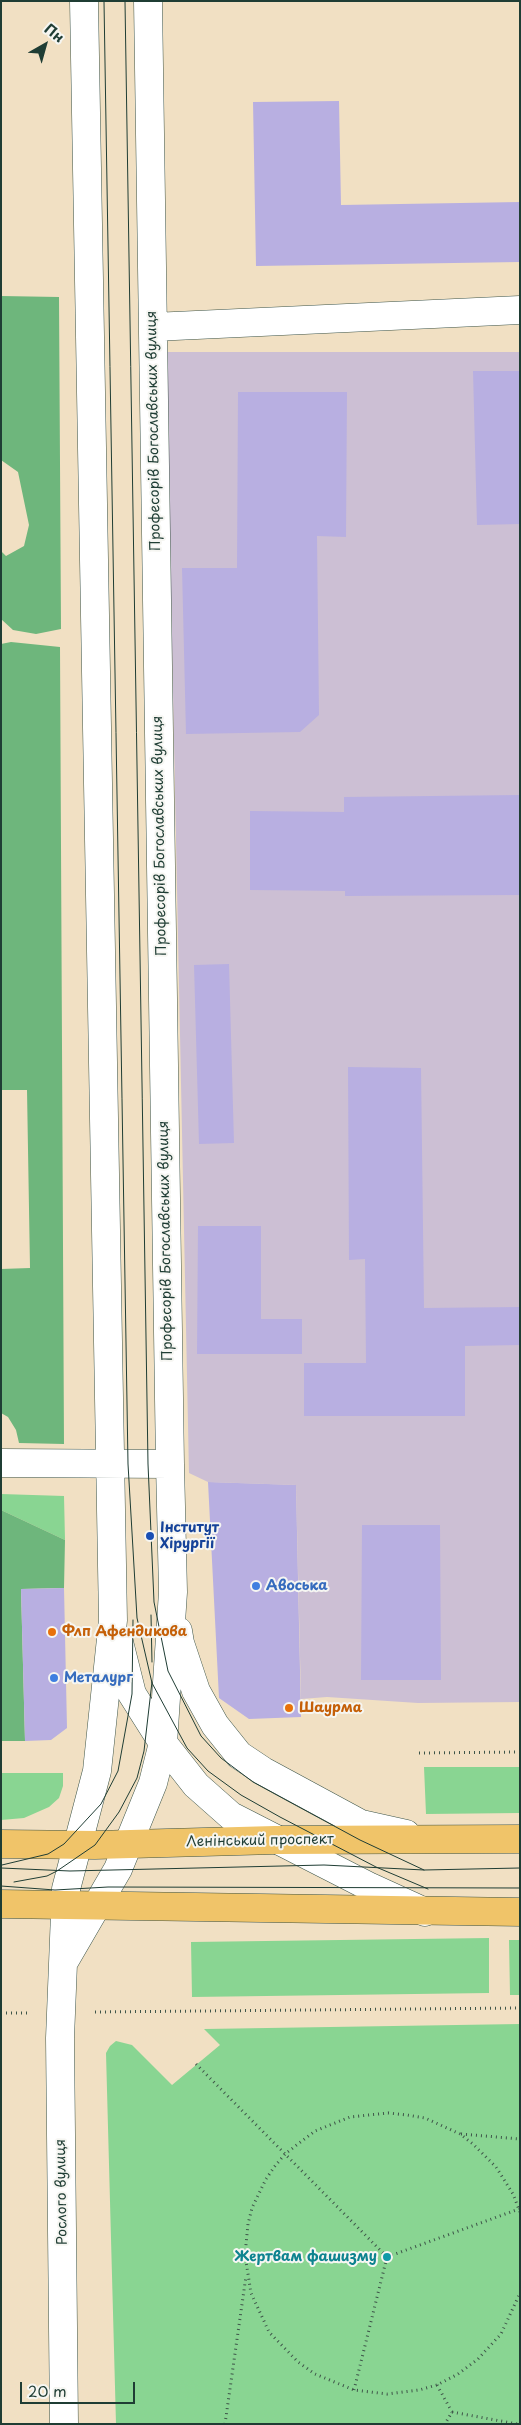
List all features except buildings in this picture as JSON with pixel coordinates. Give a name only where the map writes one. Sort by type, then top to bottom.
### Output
[{"type":"main road","name":"Ленінський проспект","points":[[1,1844],[520,1839]]},
{"type":"main road","points":[[1,1904],[520,1912]]},
{"type":"street","points":[[84,1],[113,1620],[132,1694],[163,1742],[196,1785],[231,1816],[368,1886],[427,1912]]},
{"type":"street","name":"Професорів Богославських вулиця","points":[[64,1961],[118,1869],[152,1783],[163,1742],[174,1592],[170,1464],[148,1]]},
{"type":"street","points":[[153,327],[520,310]]},
{"type":"street","points":[[1,1463],[170,1464]]},
{"type":"street","points":[[174,1592],[180,1643],[196,1691],[214,1725],[239,1754],[263,1772],[361,1824],[430,1840]]},
{"type":"street","name":"Рослого вулиця","points":[[64,2424],[61,2012],[65,1904],[66,1890],[76,1844],[97,1771],[113,1620]]},
{"type":"path","points":[[419,1753],[520,1752]]},
{"type":"path","points":[[1,2013],[520,2008]]},
{"type":"path","points":[[196,2064],[387,2257]]},
{"type":"path","points":[[225,2424],[246,2272],[246,2240],[252,2208],[266,2179],[285,2154],[315,2131],[350,2117],[370,2114],[388,2113],[425,2118],[460,2134],[485,2155],[505,2180],[519,2211],[387,2257]]},
{"type":"path","points":[[460,2134],[520,2139]]},
{"type":"path","points":[[354,2390],[387,2257]]},
{"type":"path","points":[[246,2272],[258,2312],[269,2332],[282,2348],[315,2374],[354,2390],[387,2394],[437,2385],[458,2374],[478,2360],[501,2334],[520,2293]]},
{"type":"path","points":[[437,2385],[452,2412]]},
{"type":"path","points":[[445,2424],[452,2412]]},
{"type":"path","points":[[452,2412],[517,2424]]},
{"type":"shaded area","points":[[166,352],[520,352],[520,1702],[418,1703],[327,1697],[301,1699],[296,1485],[208,1482],[189,1473]]},
{"type":"green space","points":[[1,296],[59,297],[61,629],[36,634],[13,630],[1,619],[1,551],[6,556],[24,546],[29,525],[18,472],[1,460]]},
{"type":"green space","points":[[11,642],[60,647],[64,1444],[19,1443],[16,1430],[8,1417],[1,1413],[1,1269],[30,1268],[27,1090],[1,1090],[1,644]]},
{"type":"green space","points":[[1,1494],[64,1496],[65,1540],[1,1510]]},
{"type":"green space","points":[[1,1510],[65,1540],[64,1588],[21,1589],[25,1741],[1,1741]]},
{"type":"green space","points":[[424,1767],[520,1767],[520,1813],[426,1814]]},
{"type":"green space","points":[[1,1773],[63,1773],[63,1786],[59,1798],[49,1807],[24,1818],[1,1820]]},
{"type":"green space","points":[[489,1938],[489,1993],[192,1997],[191,1942]]},
{"type":"green space","points":[[509,1940],[520,1940],[520,1995],[510,1995]]},
{"type":"green space","points":[[520,2024],[520,2424],[116,2424],[106,2053],[110,2046],[116,2041],[132,2045],[172,2085],[220,2045],[204,2029]]},
{"type":"tram line","points":[[104,1],[128,1464],[137,1618],[152,1683],[187,1748],[208,1771],[241,1795],[280,1817],[376,1867],[428,1889]]},
{"type":"tram line","points":[[125,1],[148,1464],[154,1602],[168,1671],[201,1736],[221,1758],[253,1782],[360,1840],[424,1870]]},
{"type":"tram line","points":[[151,1615],[152,1662]]},
{"type":"tram line","points":[[2,1865],[48,1854],[64,1844],[101,1804],[118,1771],[132,1694],[133,1620]]},
{"type":"tram line","points":[[14,1882],[47,1876],[57,1871],[95,1845],[119,1812],[137,1778],[144,1751],[152,1682]]},
{"type":"tram line","points":[[1,1868],[70,1871],[324,1865],[424,1870],[520,1868]]},
{"type":"tram line","points":[[1,1886],[55,1890],[108,1887],[520,1888]]},
{"type":"place","name":"Інститут Хірургії","points":[[150,1536]]},
{"type":"place","name":"Авоська","points":[[256,1586]]},
{"type":"place","name":"Флп Афендикова","points":[[52,1632]]},
{"type":"place","name":"Металург","points":[[54,1678]]},
{"type":"place","name":"Шаурма","points":[[289,1708]]},
{"type":"place","name":"Жертвам фашизму","points":[[387,2257]]}]
